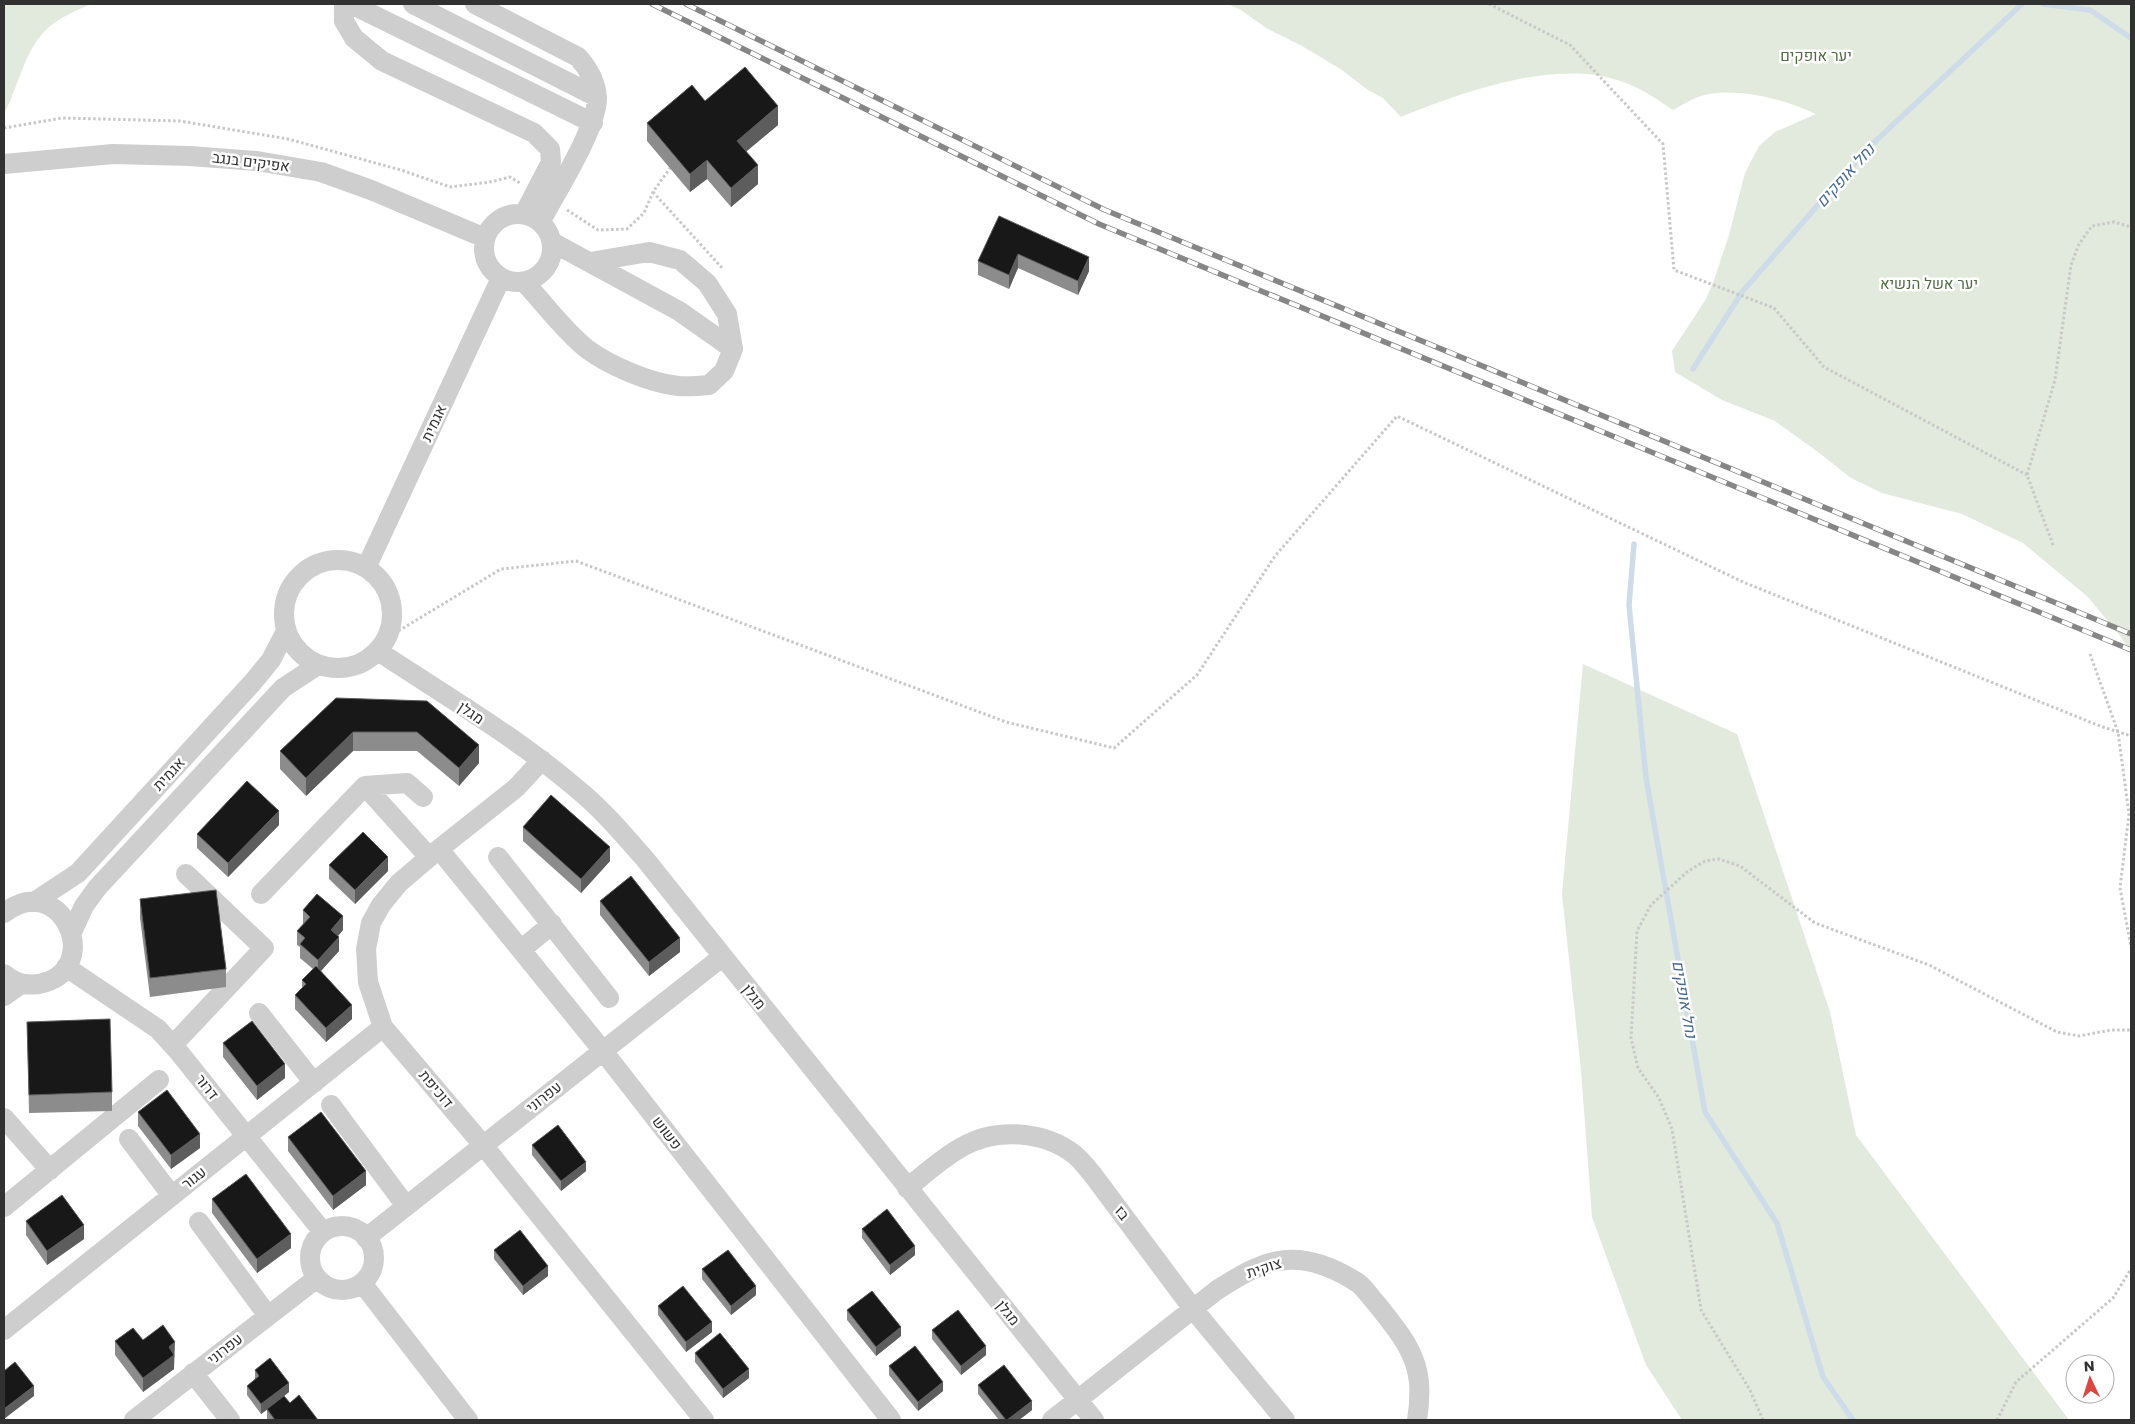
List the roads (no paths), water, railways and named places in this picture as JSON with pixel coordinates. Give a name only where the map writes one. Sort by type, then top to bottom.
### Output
[{"type":"street","points":[[344,4],[344,20],[354,38],[382,61],[534,133],[550,149],[551,162],[532,218]]},
{"type":"street","points":[[351,4],[593,123]]},
{"type":"street","points":[[413,4],[597,97]]},
{"type":"street","points":[[475,4],[578,56],[590,71],[597,97],[593,123],[552,200],[532,218]]},
{"type":"street","name":"אפיקים בנגב","points":[[4,164],[113,154],[190,156],[257,161],[321,172],[371,190],[485,238]]},
{"type":"street","points":[[512,214],[532,218],[548,231],[552,242],[552,254],[548,265],[536,278],[524,282],[512,282],[501,278],[486,261],[484,250],[485,238],[492,226],[501,218],[512,214]]},
{"type":"street","points":[[552,242],[678,311],[733,349]]},
{"type":"street","points":[[524,282],[563,326],[587,349],[619,367],[653,381],[679,386],[709,386],[724,371],[733,349],[727,314],[706,283],[680,260],[649,252],[590,262]]},
{"type":"street","name":"אגמית","points":[[366,568],[501,278]]},
{"type":"street","points":[[332,560],[350,561],[366,568],[379,578],[388,591],[392,607],[392,622],[383,644],[366,661],[350,667],[334,668],[318,665],[298,652],[286,631],[283,617],[285,602],[290,589],[300,575],[315,565],[332,560]]},
{"type":"street","name":"אגמית","points":[[4,913],[22,903],[34,902],[78,873],[253,682],[271,660],[286,631]]},
{"type":"street","name":"מגלן","points":[[383,644],[542,760],[610,819],[645,859],[1078,1400]]},
{"type":"street","name":"אגמית","points":[[72,932],[84,906],[98,888],[244,728],[283,688],[318,665]]},
{"type":"street","name":"דוכיפת","points":[[542,760],[516,788],[399,883],[381,905],[371,923],[366,949],[368,982],[383,1026],[483,1145],[704,1420]]},
{"type":"street","points":[[261,894],[365,786],[407,783],[422,797]]},
{"type":"street","name":"פשוש","points":[[365,786],[434,853],[521,950],[603,1051],[891,1420]]},
{"type":"street","points":[[498,857],[609,998]]},
{"type":"street","points":[[173,1045],[264,948],[186,874]]},
{"type":"street","points":[[4,996],[12,979],[34,985],[46,982],[57,976],[66,967],[73,950],[72,932],[62,914],[49,906],[34,902]]},
{"type":"street","points":[[521,950],[552,924]]},
{"type":"street","name":"עפרוני","points":[[366,1238],[722,957]]},
{"type":"street","name":"דרור","points":[[66,967],[158,1029],[173,1045],[323,1232]]},
{"type":"street","points":[[259,1013],[314,1082]]},
{"type":"street","name":"עגור","points":[[4,1330],[383,1026]]},
{"type":"street","points":[[4,1207],[159,1080]]},
{"type":"street","points":[[331,1105],[406,1206]]},
{"type":"street","points":[[4,1118],[50,1170]]},
{"type":"street","name":"בז","points":[[907,1188],[964,1146],[990,1137],[1016,1134],[1056,1143],[1076,1156],[1094,1175],[1193,1309],[1285,1420]]},
{"type":"street","points":[[130,1139],[172,1196]]},
{"type":"street","points":[[199,1222],[268,1316]]},
{"type":"street","points":[[350,1227],[366,1238],[374,1256],[373,1266],[362,1283],[339,1290],[330,1288],[317,1278],[312,1269],[311,1249],[315,1240],[323,1232],[331,1228],[350,1227]]},
{"type":"street","name":"צוקית","points":[[1052,1420],[1217,1290],[1246,1272],[1268,1263],[1287,1260],[1307,1261],[1328,1267],[1360,1284],[1402,1335],[1412,1356],[1419,1381],[1417,1420]]},
{"type":"street","name":"עפרוני","points":[[134,1420],[317,1278]]},
{"type":"street","points":[[362,1283],[468,1420]]},
{"type":"street","points":[[193,1374],[230,1420]]},
{"type":"street","points":[[1078,1400],[1094,1420]]},
{"type":"waterway","name":"נחל אופקים","points":[[1693,369],[1742,292],[1866,150],[2022,4]]},
{"type":"waterway","points":[[2043,4],[2090,10],[2131,38]]},
{"type":"waterway","name":"נחל אופקים","points":[[1634,544],[1629,605],[1646,778],[1705,1112],[1777,1223],[1823,1377],[1853,1420]]},
{"type":"railway","points":[[652,4],[1099,224],[2131,650]]},
{"type":"railway","points":[[686,4],[1105,210],[2131,634]]},
{"type":"park label","name":"יער אופקים","points":[[1816,56]]},
{"type":"park label","name":"יער אשל הנשיא","points":[[1929,284]]}]
